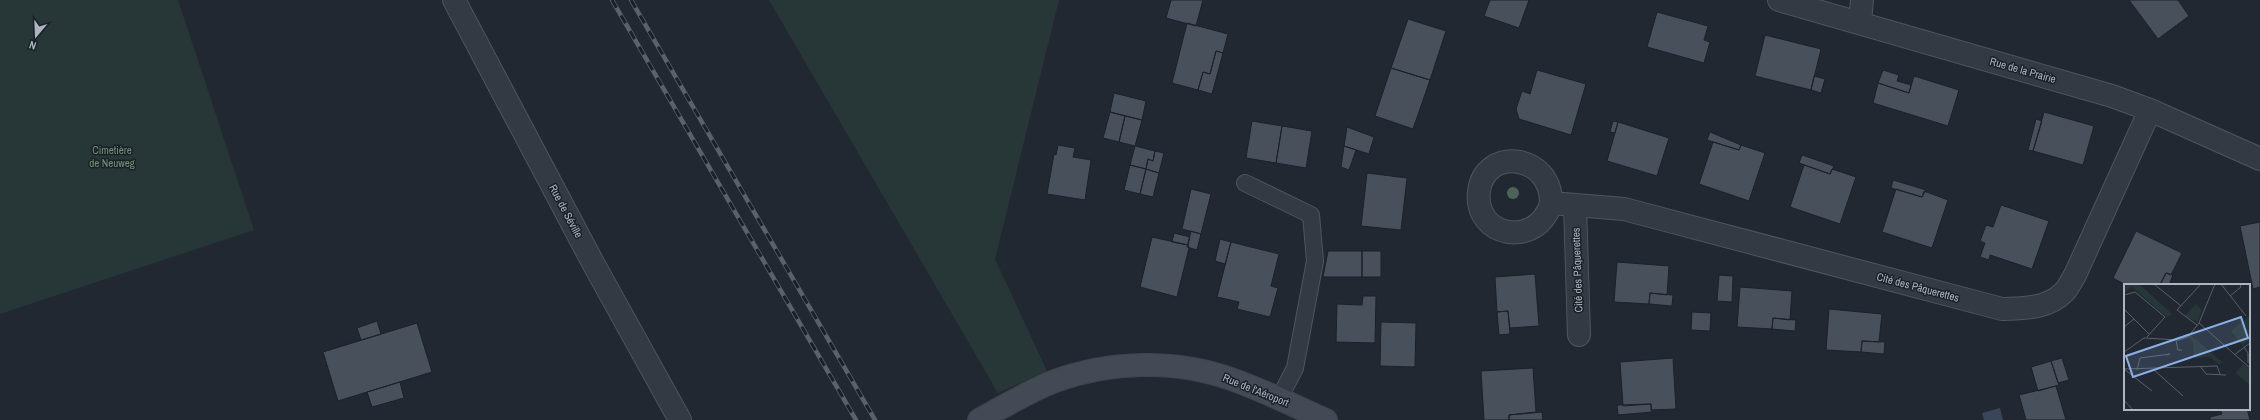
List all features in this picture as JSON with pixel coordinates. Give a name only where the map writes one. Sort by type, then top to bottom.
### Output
[{"type":"main road","name":"Rue de l'Aéroport","points":[[979,420],[1054,382],[1088,371],[1117,366],[1155,365],[1198,370],[1230,378],[1326,420]]},
{"type":"street","name":"Rue de Séville","points":[[454,0],[593,263],[680,420]]},
{"type":"street","name":"Rue de la Prairie","points":[[1779,0],[1860,22],[2112,96],[2150,110],[2260,159]]},
{"type":"street","points":[[1860,22],[1862,0]]},
{"type":"street","name":"Cité des Pâquerettes","points":[[1551,203],[1624,209],[2002,309],[2029,308],[2047,303],[2062,294],[2075,275],[2150,110]]},
{"type":"street","name":"Cité des Pâquerettes","points":[[1574,205],[1579,335]]},
{"type":"lane","points":[[1245,183],[1311,215],[1315,261],[1296,368],[1279,399]]},
{"type":"green space","name":"Cimetière de Neuweg","points":[[0,0],[178,0],[254,230],[0,314]]},
{"type":"green space","points":[[769,0],[1059,0],[995,259],[1047,371],[998,393]]},
{"type":"water","points":[[2000,408],[2003,420],[1984,420],[1982,413]]},
{"type":"building","points":[[1171,0],[1203,0],[1196,26],[1166,18]]},
{"type":"building","points":[[1490,0],[1529,0],[1519,28],[1484,16]]},
{"type":"building","points":[[2129,0],[2178,0],[2189,16],[2158,39]]},
{"type":"building","points":[[1657,12],[1708,26],[1704,40],[1710,42],[1704,63],[1647,47]]},
{"type":"building","points":[[1408,19],[1446,31],[1430,80],[1391,68]]},
{"type":"building","points":[[1187,23],[1228,34],[1223,53],[1216,51],[1210,74],[1203,72],[1198,90],[1172,83]]},
{"type":"building","points":[[1765,35],[1821,49],[1811,90],[1755,76]]},
{"type":"building","points":[[1216,51],[1223,53],[1212,94],[1198,90],[1203,72],[1210,74]]},
{"type":"building","points":[[1391,68],[1430,80],[1413,129],[1375,116]]},
{"type":"building","points":[[1537,70],[1586,84],[1571,135],[1519,119],[1516,109],[1522,91],[1530,94]]},
{"type":"building","points":[[1883,70],[1899,75],[1897,81],[1911,85],[1909,93],[1878,83]]},
{"type":"building","points":[[1814,76],[1825,79],[1821,93],[1811,90]]},
{"type":"building","points":[[1914,76],[1959,90],[1948,126],[1873,103],[1878,83],[1909,93]]},
{"type":"building","points":[[1114,93],[1146,101],[1142,120],[1110,112]]},
{"type":"building","points":[[1110,112],[1125,116],[1119,142],[1103,138]]},
{"type":"building","points":[[2044,112],[2094,126],[2083,165],[2033,151]]},
{"type":"building","points":[[1125,116],[1142,120],[1135,146],[1119,142]]},
{"type":"building","points":[[2036,119],[2042,121],[2033,151],[2028,150]]},
{"type":"building","points":[[1252,121],[1282,126],[1276,163],[1246,158]]},
{"type":"building","points":[[1613,121],[1618,122],[1615,133],[1610,132]]},
{"type":"building","points":[[1618,122],[1669,138],[1657,176],[1607,161]]},
{"type":"building","points":[[1282,126],[1312,131],[1306,168],[1276,163]]},
{"type":"building","points":[[1347,127],[1374,137],[1369,154],[1344,146]]},
{"type":"building","points":[[1710,132],[1741,145],[1739,150],[1707,140]]},
{"type":"building","points":[[1713,142],[1739,150],[1741,145],[1765,153],[1749,201],[1699,184]]},
{"type":"building","points":[[1058,145],[1075,148],[1073,157],[1091,160],[1085,200],[1047,194],[1054,154],[1056,155]]},
{"type":"building","points":[[1135,146],[1155,151],[1153,161],[1148,159],[1146,169],[1130,165]]},
{"type":"building","points":[[1344,146],[1356,150],[1349,170],[1341,167]]},
{"type":"building","points":[[1155,151],[1164,153],[1159,173],[1146,169],[1148,159],[1153,161]]},
{"type":"building","points":[[1802,155],[1834,166],[1830,174],[1799,163]]},
{"type":"building","points":[[1130,165],[1146,169],[1140,194],[1124,190]]},
{"type":"building","points":[[1804,165],[1830,174],[1832,169],[1856,177],[1840,224],[1790,207]]},
{"type":"building","points":[[1146,169],[1159,173],[1153,197],[1140,194]]},
{"type":"building","points":[[1367,173],[1407,178],[1401,230],[1361,226]]},
{"type":"building","points":[[1893,180],[1926,190],[1922,197],[1891,188]]},
{"type":"building","points":[[1191,189],[1211,194],[1201,234],[1182,229]]},
{"type":"building","points":[[1896,189],[1922,197],[1924,191],[1948,200],[1932,248],[1882,232]]},
{"type":"building","points":[[2001,205],[2049,221],[2032,269],[1990,255],[1989,260],[1980,257],[1985,243],[1980,241],[1986,225],[1993,227]]},
{"type":"building","points":[[2260,222],[2260,287],[2253,289],[2240,226]]},
{"type":"building","points":[[1191,231],[1201,234],[1197,250],[1187,247]]},
{"type":"building","points":[[2136,231],[2182,253],[2171,275],[2166,273],[2160,284],[2124,284],[2113,278]]},
{"type":"building","points":[[1174,233],[1190,237],[1188,245],[1172,242]]},
{"type":"building","points":[[1152,237],[1188,245],[1189,248],[1177,297],[1140,287]]},
{"type":"building","points":[[1220,239],[1231,242],[1225,264],[1215,261]]},
{"type":"building","points":[[1231,242],[1279,254],[1271,286],[1278,288],[1270,317],[1237,309],[1239,302],[1217,297]]},
{"type":"building","points":[[1328,251],[1362,251],[1362,277],[1323,277]]},
{"type":"building","points":[[1362,251],[1381,251],[1381,277],[1362,277]]},
{"type":"building","points":[[1617,262],[1669,266],[1667,295],[1650,293],[1649,304],[1614,302]]},
{"type":"building","points":[[2166,273],[2173,275],[2169,284],[2160,284]]},
{"type":"building","points":[[1535,274],[1539,326],[1510,328],[1508,311],[1497,312],[1495,277]]},
{"type":"building","points":[[1719,275],[1733,276],[1732,302],[1717,301]]},
{"type":"building","points":[[1740,287],[1792,291],[1790,320],[1773,318],[1772,329],[1737,327]]},
{"type":"building","points":[[1650,293],[1673,295],[1672,306],[1649,304]]},
{"type":"building","points":[[1363,296],[1376,296],[1375,343],[1336,342],[1337,304],[1362,305]]},
{"type":"building","points":[[1829,309],[1882,314],[1879,342],[1862,341],[1861,352],[1826,350]]},
{"type":"building","points":[[1508,311],[1510,334],[1499,335],[1497,312]]},
{"type":"building","points":[[1692,312],[1711,313],[1710,331],[1691,330]]},
{"type":"building","points":[[1773,318],[1796,320],[1795,331],[1772,329]]},
{"type":"building","points":[[377,321],[381,334],[361,340],[357,328]]},
{"type":"building","points":[[1381,322],[1416,323],[1415,367],[1380,366]]},
{"type":"building","points":[[417,323],[432,372],[338,401],[323,352]]},
{"type":"building","points":[[1862,341],[1885,342],[1884,354],[1861,352]]},
{"type":"building","points":[[1673,358],[1676,409],[1651,410],[1651,404],[1623,406],[1620,362]]},
{"type":"building","points":[[2062,358],[2069,380],[2058,383],[2051,361]]},
{"type":"building","points":[[2051,361],[2059,385],[2038,391],[2031,367]]},
{"type":"building","points":[[1533,368],[1536,412],[1509,415],[1509,420],[1484,420],[1481,371]]},
{"type":"building","points":[[400,382],[404,398],[372,407],[367,392]]},
{"type":"building","points":[[2056,386],[2066,420],[2026,420],[2019,395]]},
{"type":"building","points":[[1651,404],[1652,412],[1618,415],[1617,405]]},
{"type":"building","points":[[2220,410],[2247,410],[2250,420],[2210,420],[2210,417],[2222,414]]},
{"type":"building","points":[[1542,412],[1543,420],[1509,420],[1509,415]]},
{"type":"railway","points":[[612,0],[856,420]]},
{"type":"railway","points":[[631,0],[875,420]]}]
